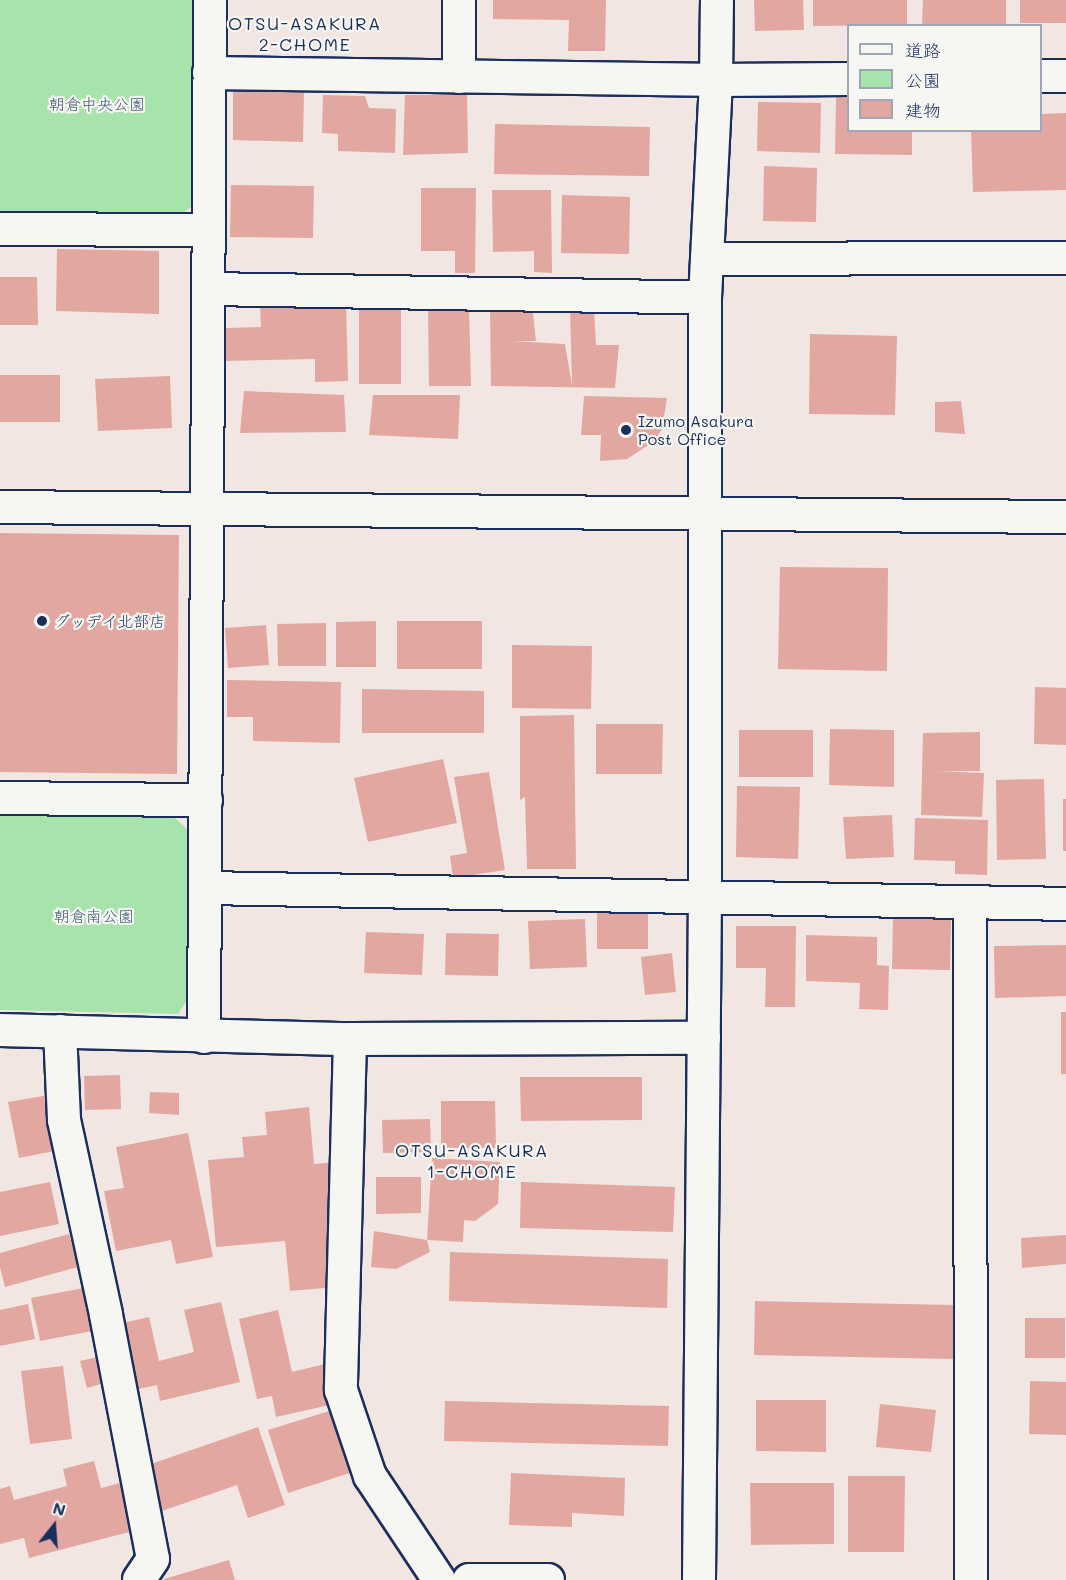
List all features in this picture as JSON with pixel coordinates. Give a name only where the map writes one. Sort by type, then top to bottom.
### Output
[{"type":"street","points":[[204,1036],[209,508],[210,0]]},
{"type":"street","points":[[459,0],[459,77]]},
{"type":"street","points":[[699,1580],[705,896],[705,298],[717,80],[717,0]]},
{"type":"street","points":[[209,73],[717,80],[847,79]]},
{"type":"street","points":[[1042,76],[1066,76]]},
{"type":"street","points":[[0,229],[208,230]]},
{"type":"street","points":[[707,259],[1066,258]]},
{"type":"street","points":[[209,289],[705,298]]},
{"type":"street","points":[[0,507],[704,516],[1066,517]]},
{"type":"street","points":[[0,798],[206,800]]},
{"type":"street","points":[[205,888],[1066,904]]},
{"type":"street","points":[[970,902],[970,1580]]},
{"type":"street","points":[[0,1030],[350,1040],[704,1038]]},
{"type":"street","points":[[60,1031],[64,1120],[106,1315],[153,1559],[139,1580]]},
{"type":"street","points":[[350,1040],[341,1390],[370,1476],[439,1580]]},
{"type":"street","points":[[469,1580],[548,1580]]},
{"type":"green space","name":"朝倉中央公園","points":[[0,0],[194,0],[191,207],[181,214],[0,215]]},
{"type":"green space","name":"朝倉南公園","points":[[0,814],[173,816],[190,832],[187,1000],[178,1014],[0,1010]]},
{"type":"building","points":[[493,0],[606,0],[605,51],[568,51],[569,20],[493,19]]},
{"type":"building","points":[[754,0],[803,0],[804,30],[755,31]]},
{"type":"building","points":[[813,0],[907,0],[907,24],[813,26]]},
{"type":"building","points":[[923,0],[1006,0],[1006,24],[922,24]]},
{"type":"building","points":[[1020,0],[1066,0],[1066,23],[1020,23]]},
{"type":"building","points":[[233,89],[304,90],[303,142],[233,140]]},
{"type":"building","points":[[467,94],[468,153],[403,155],[405,95]]},
{"type":"building","points":[[323,95],[365,96],[369,108],[396,109],[395,153],[338,151],[338,134],[322,133]]},
{"type":"building","points":[[836,97],[847,97],[847,132],[912,132],[912,155],[835,154]]},
{"type":"building","points":[[758,102],[821,103],[820,153],[757,151]]},
{"type":"building","points":[[1066,113],[1066,190],[973,192],[971,132],[1042,132],[1042,114]]},
{"type":"building","points":[[495,124],[650,127],[649,176],[494,174]]},
{"type":"building","points":[[764,166],[817,168],[816,222],[763,221]]},
{"type":"building","points":[[231,185],[314,186],[313,238],[230,237]]},
{"type":"building","points":[[421,188],[476,188],[475,273],[455,273],[455,251],[421,251]]},
{"type":"building","points":[[492,190],[551,190],[552,273],[534,272],[534,251],[493,252]]},
{"type":"building","points":[[562,195],[630,197],[629,254],[561,253]]},
{"type":"building","points":[[57,249],[159,251],[159,314],[56,311]]},
{"type":"building","points":[[0,277],[37,277],[38,325],[0,325]]},
{"type":"building","points":[[346,302],[348,381],[315,382],[315,359],[226,361],[225,328],[261,327],[260,304]]},
{"type":"building","points":[[359,302],[401,305],[401,384],[359,384]]},
{"type":"building","points":[[532,305],[536,341],[512,341],[565,344],[572,386],[570,306],[594,309],[596,345],[619,345],[615,388],[491,386],[490,306]]},
{"type":"building","points":[[428,306],[469,307],[471,386],[429,386]]},
{"type":"building","points":[[810,334],[897,336],[895,415],[809,414]]},
{"type":"building","points":[[0,375],[60,375],[60,422],[0,422]]},
{"type":"building","points":[[170,376],[172,428],[98,431],[95,379]]},
{"type":"building","points":[[244,391],[344,395],[346,432],[240,433]]},
{"type":"building","points":[[373,395],[460,395],[458,439],[369,435]]},
{"type":"building","points":[[584,396],[667,398],[662,429],[653,442],[627,459],[600,461],[601,435],[581,435]]},
{"type":"building","points":[[961,401],[965,434],[935,432],[935,402]]},
{"type":"building","points":[[0,533],[179,535],[177,774],[0,772]]},
{"type":"building","points":[[780,567],[888,568],[887,671],[778,669]]},
{"type":"building","points":[[376,621],[376,667],[336,667],[336,622]]},
{"type":"building","points":[[397,621],[482,621],[482,669],[397,669]]},
{"type":"building","points":[[326,623],[326,666],[278,666],[277,624]]},
{"type":"building","points":[[266,625],[269,665],[228,668],[225,628]]},
{"type":"building","points":[[512,645],[592,646],[591,709],[512,708]]},
{"type":"building","points":[[227,680],[341,682],[340,743],[253,741],[253,717],[227,717]]},
{"type":"building","points":[[1035,687],[1066,688],[1066,745],[1034,744]]},
{"type":"building","points":[[362,689],[484,691],[484,733],[362,733]]},
{"type":"building","points":[[574,715],[576,869],[527,869],[525,797],[520,800],[520,716]]},
{"type":"building","points":[[596,724],[663,724],[662,774],[596,774]]},
{"type":"building","points":[[830,729],[894,730],[894,787],[829,785]]},
{"type":"building","points":[[739,730],[813,730],[813,777],[739,777]]},
{"type":"building","points":[[980,732],[980,771],[937,771],[984,773],[982,817],[921,815],[923,733]]},
{"type":"building","points":[[443,759],[457,823],[368,842],[354,778]]},
{"type":"building","points":[[489,772],[505,870],[453,878],[450,856],[467,853],[454,777]]},
{"type":"building","points":[[1044,779],[1046,859],[997,860],[996,780]]},
{"type":"building","points":[[737,786],[800,787],[798,859],[736,857]]},
{"type":"building","points":[[1063,799],[1066,799],[1066,851],[1063,851]]},
{"type":"building","points":[[892,815],[894,857],[846,859],[843,817]]},
{"type":"building","points":[[915,818],[988,820],[987,875],[955,874],[955,861],[914,860]]},
{"type":"building","points":[[597,908],[648,908],[648,949],[597,949]]},
{"type":"building","points":[[893,918],[951,919],[950,970],[892,969]]},
{"type":"building","points":[[585,919],[587,967],[530,969],[528,921]]},
{"type":"building","points":[[736,926],[796,926],[795,1007],[765,1007],[766,968],[736,968]]},
{"type":"building","points":[[366,932],[424,934],[422,975],[364,973]]},
{"type":"building","points":[[446,933],[499,934],[498,976],[445,975]]},
{"type":"building","points":[[806,935],[877,937],[877,965],[889,966],[888,1010],[859,1009],[860,983],[806,981]]},
{"type":"building","points":[[1066,945],[1066,996],[995,998],[994,946]]},
{"type":"building","points":[[672,953],[676,992],[645,995],[641,957]]},
{"type":"building","points":[[1061,1012],[1066,1012],[1066,1074],[1061,1074]]},
{"type":"building","points":[[120,1075],[121,1109],[85,1110],[84,1076]]},
{"type":"building","points":[[520,1077],[642,1077],[642,1120],[521,1121]]},
{"type":"building","points":[[150,1092],[179,1093],[179,1115],[149,1113]]},
{"type":"building","points":[[49,1095],[60,1150],[19,1158],[8,1102]]},
{"type":"building","points":[[441,1101],[495,1101],[496,1148],[441,1148]]},
{"type":"building","points":[[309,1107],[314,1164],[336,1162],[348,1286],[290,1291],[285,1241],[216,1247],[208,1160],[244,1157],[242,1137],[267,1135],[265,1112]]},
{"type":"building","points":[[430,1119],[431,1152],[383,1153],[382,1120]]},
{"type":"building","points":[[188,1133],[213,1257],[176,1264],[171,1240],[116,1251],[104,1191],[124,1188],[116,1147]]},
{"type":"building","points":[[432,1158],[500,1162],[498,1204],[475,1221],[464,1220],[463,1242],[427,1240]]},
{"type":"building","points":[[376,1177],[421,1177],[421,1213],[376,1214]]},
{"type":"building","points":[[50,1182],[59,1224],[0,1236],[0,1192]]},
{"type":"building","points":[[521,1182],[675,1187],[673,1232],[520,1228]]},
{"type":"building","points":[[374,1231],[427,1240],[430,1252],[396,1269],[371,1267]]},
{"type":"building","points":[[69,1234],[78,1267],[5,1287],[0,1267],[0,1253]]},
{"type":"building","points":[[1066,1235],[1066,1264],[1022,1268],[1021,1238]]},
{"type":"building","points":[[450,1252],[668,1259],[667,1308],[449,1301]]},
{"type":"building","points":[[89,1287],[98,1330],[40,1341],[31,1298]]},
{"type":"building","points":[[755,1301],[954,1305],[953,1359],[754,1355]]},
{"type":"building","points":[[221,1302],[240,1382],[160,1401],[157,1385],[134,1390],[118,1324],[149,1317],[159,1361],[194,1352],[184,1310]]},
{"type":"building","points":[[28,1304],[35,1339],[0,1346],[0,1310]]},
{"type":"building","points":[[278,1310],[292,1372],[325,1364],[334,1404],[276,1417],[272,1396],[257,1399],[239,1319]]},
{"type":"building","points":[[1025,1318],[1065,1318],[1065,1358],[1025,1358]]},
{"type":"building","points":[[102,1356],[109,1382],[87,1388],[80,1361]]},
{"type":"building","points":[[63,1366],[72,1439],[30,1444],[21,1371]]},
{"type":"building","points":[[1030,1381],[1066,1382],[1066,1435],[1029,1434]]},
{"type":"building","points":[[756,1400],[826,1400],[826,1452],[756,1451]]},
{"type":"building","points":[[445,1401],[669,1406],[668,1446],[444,1441]]},
{"type":"building","points":[[880,1404],[936,1410],[931,1452],[876,1447]]},
{"type":"building","points":[[339,1408],[359,1470],[288,1493],[268,1430]]},
{"type":"building","points":[[258,1427],[285,1505],[248,1518],[237,1485],[162,1511],[145,1466]]},
{"type":"building","points":[[94,1461],[101,1488],[120,1483],[133,1531],[29,1558],[24,1538],[0,1544],[0,1489],[10,1486],[14,1500],[67,1486],[63,1469]]},
{"type":"building","points":[[511,1473],[625,1478],[624,1516],[572,1513],[572,1527],[509,1525]]},
{"type":"building","points":[[848,1476],[905,1476],[904,1552],[848,1552]]},
{"type":"building","points":[[750,1483],[834,1483],[834,1544],[751,1545]]},
{"type":"building","points":[[229,1560],[235,1580],[164,1580],[164,1579]]},
{"type":"place","name":"Izumo Asakura Post Office","points":[[626,430]]},
{"type":"place","name":"グッデイ北部店","points":[[42,621]]},
{"type":"district","name":"OTSU-ASAKURA 2-CHOME","points":[[305,34]]},
{"type":"district","name":"OTSU-ASAKURA 1-CHOME","points":[[472,1161]]}]
